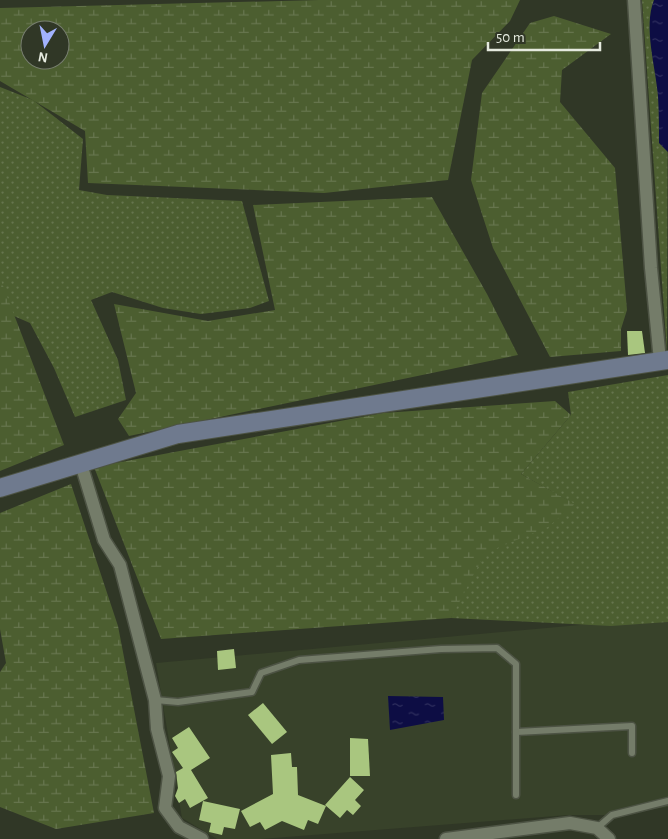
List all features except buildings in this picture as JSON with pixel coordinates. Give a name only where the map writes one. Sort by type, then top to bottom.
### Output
[{"type":"street","points":[[0,488],[178,434],[664,361],[651,268],[634,0]]},
{"type":"street","points":[[81,464],[104,540],[120,566],[155,700],[157,729],[169,776],[165,808],[179,827],[202,839]]},
{"type":"street","points":[[446,839],[570,823],[597,828],[609,839]]},
{"type":"lane","points":[[155,700],[178,702],[252,692],[261,673],[299,660],[441,649],[497,648],[516,664],[516,795]]},
{"type":"lane","points":[[516,732],[632,726],[632,753]]},
{"type":"lane","points":[[597,828],[612,815],[668,801]]},
{"type":"shaded area","points":[[668,617],[668,807],[612,815],[568,815],[261,839],[217,839],[182,818],[156,663]]},
{"type":"green space","points":[[319,0],[520,0],[510,21],[472,60],[448,180],[324,193],[88,183],[85,131],[0,81],[0,8]]},
{"type":"green space","points":[[642,0],[668,0],[667,353]]},
{"type":"green space","points":[[554,16],[611,34],[562,70],[560,102],[615,168],[627,310],[621,329],[621,351],[550,357],[493,248],[471,180],[482,93],[530,23]]},
{"type":"green space","points":[[0,87],[33,100],[83,139],[79,190],[107,195],[242,201],[269,301],[250,308],[201,314],[163,308],[112,292],[91,300],[118,360],[126,400],[75,417],[54,368],[30,323],[0,310]]},
{"type":"green space","points":[[432,197],[487,294],[518,355],[129,436],[118,419],[136,393],[114,304],[208,321],[275,310],[253,205]]},
{"type":"green space","points":[[0,278],[64,445],[0,471]]},
{"type":"green space","points":[[668,375],[668,622],[611,626],[451,618],[465,571],[487,533],[574,504],[521,474],[571,415],[568,392]]},
{"type":"green space","points":[[555,401],[571,415],[521,474],[575,504],[548,527],[485,553],[451,618],[161,639],[94,467],[383,413]]},
{"type":"green space","points":[[71,484],[118,626],[154,813],[56,829],[0,807],[0,672],[6,663],[0,629],[0,513]]},
{"type":"water","points":[[654,0],[668,0],[668,152],[659,143],[658,96],[650,35],[651,11]]},
{"type":"water","points":[[388,696],[443,697],[444,720],[390,730]]}]
